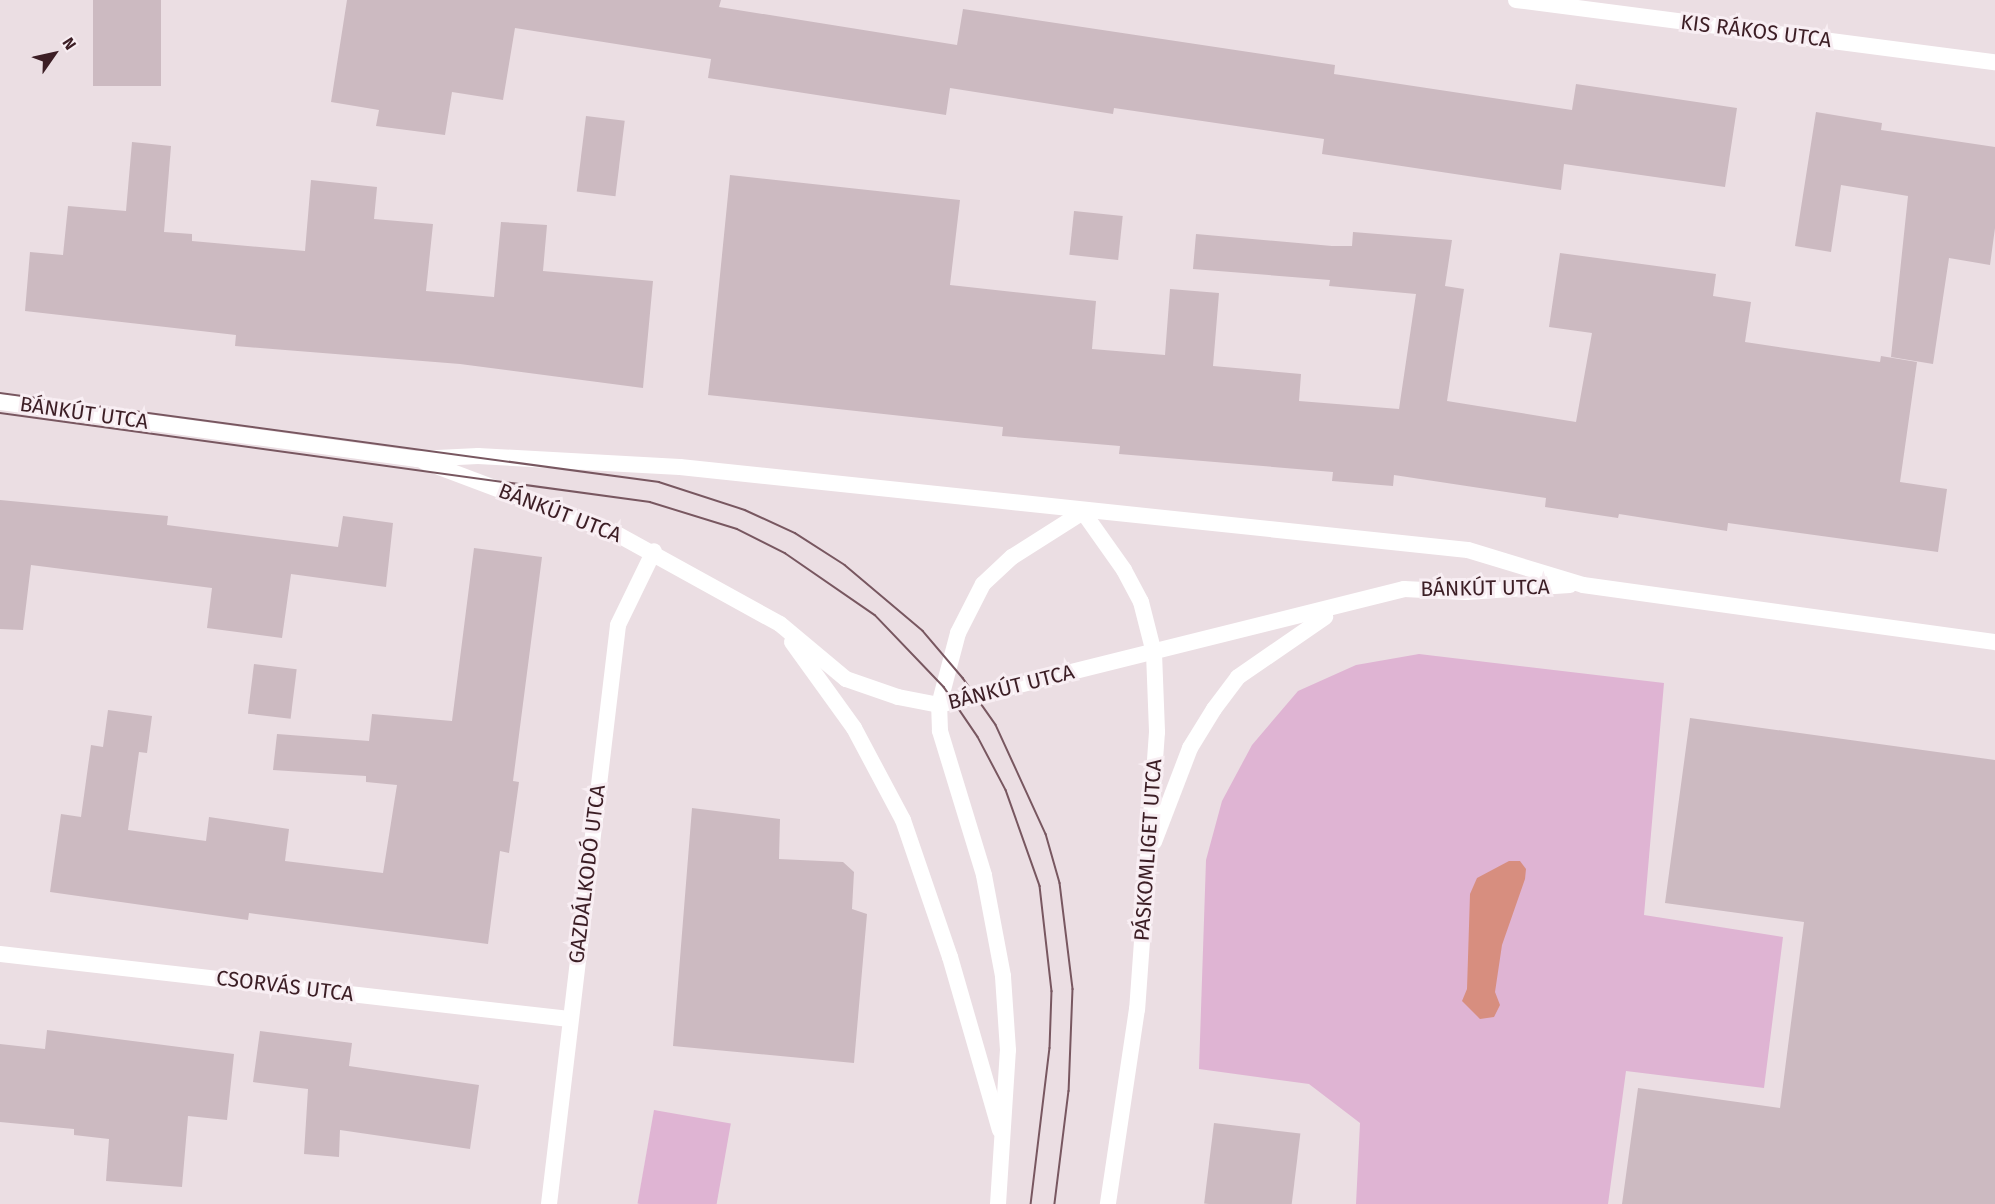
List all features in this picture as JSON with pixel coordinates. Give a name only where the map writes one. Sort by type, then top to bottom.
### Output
[{"type":"street","name":"KIS RÁKOS UTCA","points":[[1516,0],[1995,62]]},
{"type":"street","name":"BÁNKÚT UTCA","points":[[0,402],[417,459],[478,456],[680,467],[1083,512],[1468,550],[1583,585],[1995,642]]},
{"type":"street","name":"BÁNKÚT UTCA","points":[[417,459],[577,516],[654,551],[780,624],[846,679],[898,697],[939,705],[1335,610],[1404,589],[1466,592],[1583,585]]},
{"type":"street","name":"PÁSKOMLIGET UTCA","points":[[1083,512],[1137,594],[1154,653],[1157,732],[1137,1009],[1108,1204]]},
{"type":"street","points":[[998,1204],[1004,1146],[1008,1050],[1002,976],[984,875],[940,731],[939,705],[958,633],[983,584],[1012,557],[1083,512]]},
{"type":"street","name":"GAZDÁLKODÓ UTCA","points":[[549,1204],[618,625],[654,551]]},
{"type":"street","points":[[1147,860],[1190,748],[1214,709],[1238,677],[1335,610]]},
{"type":"street","points":[[780,624],[854,728],[903,820],[950,957],[1004,1146]]},
{"type":"street","name":"CSORVÁS UTCA","points":[[0,954],[570,1019]]},
{"type":"shaded area","points":[[1419,654],[1664,683],[1644,915],[1783,937],[1764,1088],[1626,1071],[1608,1204],[1356,1204],[1360,1123],[1309,1084],[1199,1069],[1206,860],[1222,801],[1252,745],[1298,691],[1356,665]]},
{"type":"shaded area","points":[[1509,861],[1520,861],[1526,869],[1525,879],[1502,945],[1495,992],[1500,1005],[1494,1017],[1480,1019],[1462,1001],[1467,989],[1470,894],[1477,878]]},
{"type":"shaded area","points":[[654,1110],[731,1124],[717,1204],[638,1204]]},
{"type":"building","points":[[93,0],[161,0],[161,86],[93,86]]},
{"type":"building","points":[[347,0],[721,0],[719,7],[957,45],[963,9],[1335,65],[1334,74],[1572,110],[1576,84],[1737,108],[1725,187],[1564,164],[1561,190],[1322,154],[1324,139],[1114,108],[1113,114],[950,88],[946,115],[708,78],[711,59],[515,28],[503,100],[452,92],[445,135],[376,126],[379,110],[331,102]]},
{"type":"building","points":[[1816,112],[1882,123],[1881,130],[1995,147],[1995,228],[1990,265],[1949,258],[1933,364],[1891,357],[1908,196],[1841,185],[1831,252],[1795,246]]},
{"type":"building","points":[[586,116],[625,121],[615,196],[577,191]]},
{"type":"building","points":[[132,142],[171,146],[164,232],[192,234],[192,241],[305,251],[311,180],[377,187],[374,219],[433,224],[426,291],[494,297],[501,222],[547,225],[543,271],[653,281],[643,388],[460,364],[235,346],[236,335],[25,311],[30,252],[63,255],[68,206],[126,211]]},
{"type":"building","points":[[730,175],[960,200],[950,285],[1096,301],[1092,349],[1165,355],[1170,289],[1219,293],[1213,366],[1301,374],[1299,401],[1399,409],[1416,294],[1329,286],[1330,280],[1193,269],[1196,234],[1332,246],[1352,246],[1353,232],[1452,240],[1445,286],[1464,289],[1447,401],[1576,422],[1592,333],[1549,327],[1560,253],[1716,274],[1713,296],[1751,302],[1745,342],[1880,362],[1881,356],[1917,362],[1900,482],[1947,489],[1938,552],[1728,523],[1727,531],[1619,514],[1618,518],[1545,507],[1546,498],[1394,475],[1393,486],[1332,481],[1333,472],[1119,454],[1120,446],[1002,436],[1003,427],[708,395]]},
{"type":"building","points":[[1074,211],[1123,216],[1118,260],[1069,255]]},
{"type":"building","points":[[0,500],[168,516],[167,525],[338,547],[343,516],[393,523],[386,587],[291,574],[282,638],[207,628],[212,588],[31,565],[23,630],[0,629]]},
{"type":"building","points":[[474,548],[542,557],[513,781],[519,782],[509,853],[500,851],[488,944],[249,913],[248,920],[50,892],[61,814],[81,817],[91,745],[103,747],[108,710],[152,716],[147,753],[139,752],[128,830],[206,841],[209,817],[289,829],[285,861],[383,873],[397,785],[366,782],[366,776],[273,770],[277,734],[369,741],[372,714],[452,721]]},
{"type":"building","points":[[254,664],[297,669],[291,719],[248,714]]},
{"type":"building","points":[[1690,718],[1995,760],[1995,1204],[1622,1204],[1638,1088],[1780,1108],[1804,922],[1665,903]]},
{"type":"building","points":[[692,808],[780,819],[779,859],[843,862],[854,872],[852,909],[867,914],[854,1063],[673,1046]]},
{"type":"building","points":[[47,1030],[234,1054],[227,1120],[188,1116],[182,1187],[106,1181],[109,1139],[74,1135],[74,1129],[0,1122],[0,1044],[45,1049]]},
{"type":"building","points":[[260,1031],[352,1043],[349,1066],[479,1085],[470,1149],[340,1130],[339,1157],[304,1154],[308,1089],[253,1082]]},
{"type":"building","points":[[1214,1123],[1300,1134],[1292,1204],[1204,1203]]},
{"type":"tram line","points":[[0,393],[659,482],[745,510],[795,533],[845,565],[923,631],[963,678],[996,725],[1046,834],[1060,883],[1073,989],[1069,1091],[1055,1204]]},
{"type":"tram line","points":[[0,413],[650,502],[737,529],[785,553],[875,615],[944,687],[978,737],[1006,790],[1040,886],[1052,991],[1050,1048],[1031,1204]]}]
